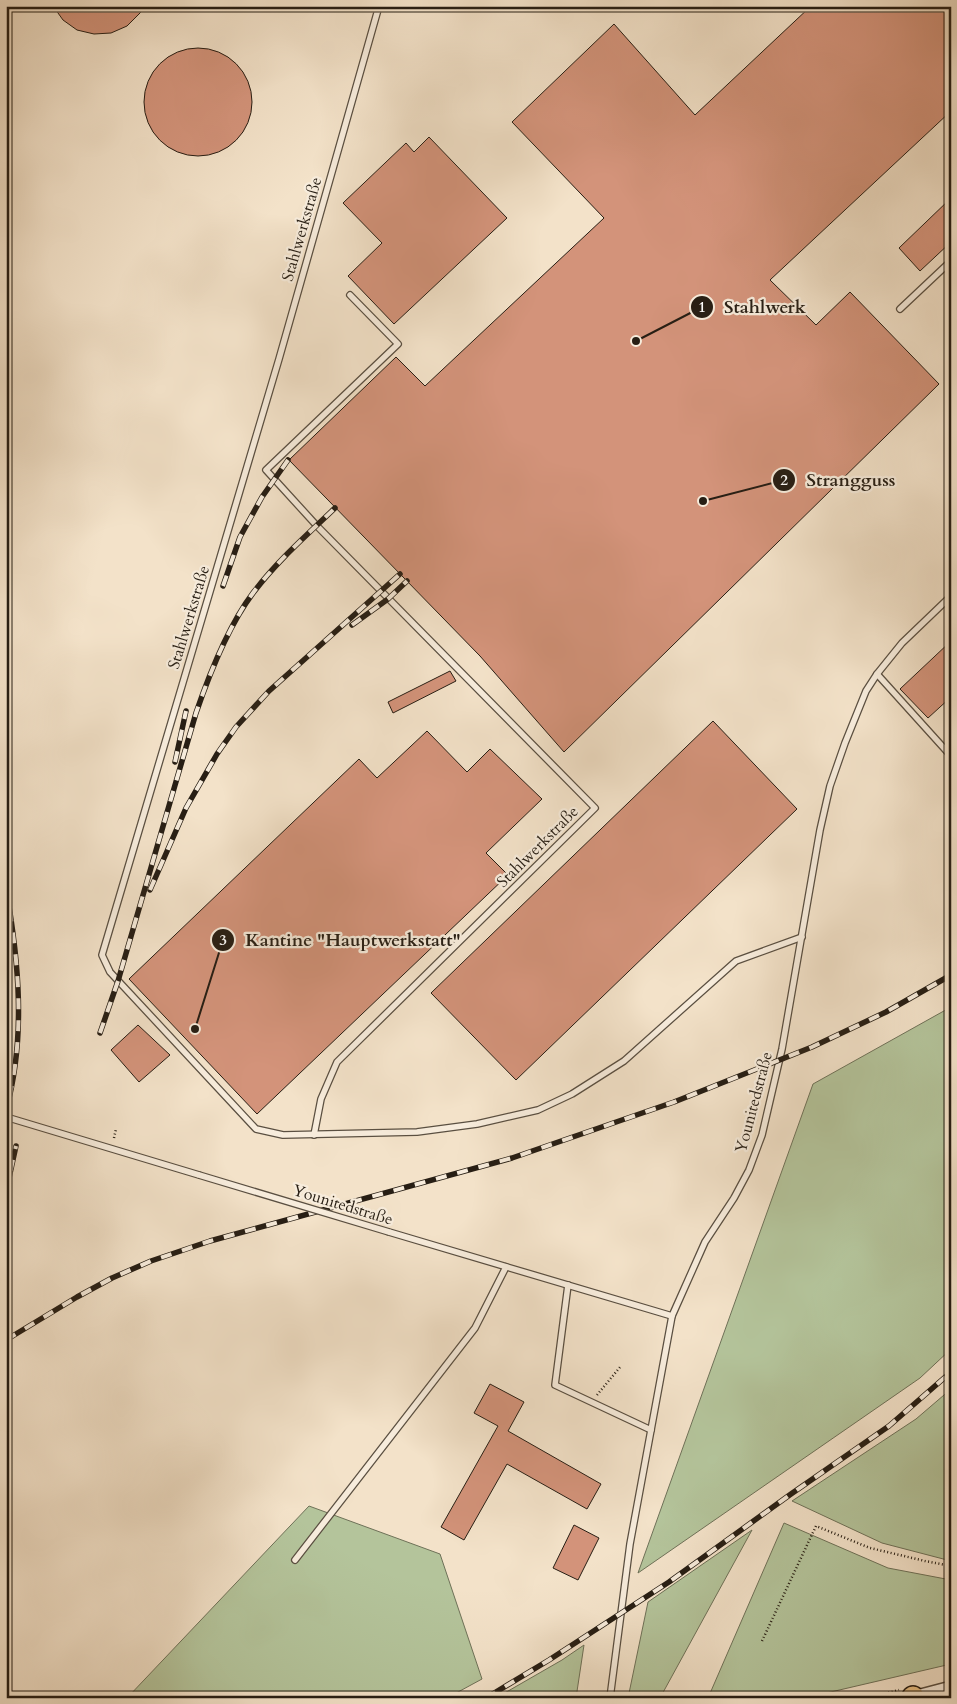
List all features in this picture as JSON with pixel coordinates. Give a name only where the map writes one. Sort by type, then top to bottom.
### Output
[{"type":"street","points":[[914,1697],[951,1687]]},
{"type":"lane","name":"Stahlwerkstraße","points":[[378,6],[279,359],[102,955],[110,972],[256,1129],[283,1135],[314,1135],[417,1132],[477,1124],[538,1110],[572,1094],[624,1061],[736,961],[802,937]]},
{"type":"lane","points":[[900,309],[951,261]]},
{"type":"lane","name":"Stahlwerkstraße","points":[[314,1135],[320,1098],[337,1062],[595,808],[317,526],[266,470],[398,344],[350,295]]},
{"type":"lane","points":[[802,937],[820,830],[830,786],[863,700],[877,674],[902,643],[951,596]]},
{"type":"lane","points":[[877,674],[951,756]]},
{"type":"lane","name":"Younitedstraße","points":[[610,1698],[630,1544],[672,1316],[705,1242],[734,1198],[749,1170],[762,1135],[782,1050],[802,937]]},
{"type":"lane","name":"Younitedstraße","points":[[6,1117],[672,1316]]},
{"type":"lane","points":[[295,1560],[475,1328],[506,1267]]},
{"type":"lane","points":[[568,1285],[555,1385],[651,1430]]},
{"type":"path","points":[[114,1138],[116,1129]]},
{"type":"path","points":[[591,1402],[622,1366]]},
{"type":"path","points":[[762,1641],[816,1526],[870,1548],[951,1566]]},
{"type":"green space","points":[[951,1007],[951,1349],[920,1378],[638,1573],[813,1084]]},
{"type":"green space","points":[[951,1389],[951,1561],[882,1543],[792,1501],[916,1419]]},
{"type":"green space","points":[[309,1506],[440,1554],[482,1679],[447,1698],[127,1698]]},
{"type":"green space","points":[[784,1523],[888,1568],[951,1580],[951,1664],[805,1698],[708,1698]]},
{"type":"green space","points":[[752,1530],[660,1698],[628,1698],[648,1602]]},
{"type":"green space","points":[[584,1645],[576,1698],[496,1698],[562,1660]]},
{"type":"building","points":[[53,6],[147,6],[127,26],[111,33],[94,34],[77,30],[63,20]]},
{"type":"building","points":[[811,6],[951,6],[951,111],[770,280],[816,325],[850,292],[939,384],[564,752],[480,656],[289,460],[396,357],[425,386],[604,218],[512,122],[614,24],[695,115]]},
{"type":"building","points":[[198,48],[208,49],[228,57],[236,64],[243,72],[251,92],[251,112],[243,132],[236,140],[228,147],[208,155],[198,156],[188,155],[168,147],[160,140],[153,132],[145,112],[144,102],[145,92],[153,72],[160,64],[168,57],[188,49]]},
{"type":"building","points":[[429,137],[507,218],[394,324],[348,276],[382,243],[343,203],[406,143],[414,152]]},
{"type":"building","points":[[951,198],[951,242],[920,271],[899,248]]},
{"type":"building","points":[[951,641],[951,697],[928,718],[900,689]]},
{"type":"building","points":[[450,671],[456,681],[393,713],[388,702]]},
{"type":"building","points":[[713,721],[797,809],[516,1080],[431,993]]},
{"type":"building","points":[[427,731],[467,772],[490,749],[542,799],[486,853],[508,875],[257,1114],[129,979],[359,759],[377,778]]},
{"type":"building","points":[[138,1025],[170,1055],[139,1082],[111,1050]]},
{"type":"building","points":[[490,1384],[524,1402],[508,1431],[601,1484],[587,1509],[507,1464],[464,1540],[441,1527],[498,1426],[474,1413]]},
{"type":"building","points":[[574,1525],[599,1538],[578,1580],[553,1568]]},
{"type":"railway","points":[[223,586],[240,537],[262,497],[288,460]]},
{"type":"railway","points":[[100,1033],[118,981],[196,713],[220,651],[244,606],[262,581],[335,508]]},
{"type":"railway","points":[[150,890],[186,808],[217,754],[236,727],[269,691],[400,574]]},
{"type":"railway","points":[[352,625],[388,599],[407,581]]},
{"type":"railway","points":[[175,762],[186,711]]},
{"type":"railway","points":[[6,889],[11,916],[18,1000],[16,1056],[6,1110]]},
{"type":"railway","points":[[6,1340],[77,1297],[112,1278],[151,1261],[210,1241],[512,1158],[674,1102],[812,1047],[886,1012],[951,975]]},
{"type":"railway","points":[[6,1192],[16,1146]]},
{"type":"railway","points":[[486,1698],[549,1660],[669,1582],[889,1426],[951,1372]]},
{"type":"place","name":"Stahlwerk","points":[[636,341]]},
{"type":"place","name":"Strangguss","points":[[703,501]]},
{"type":"place","name":"Kantine \"Hauptwerkstatt\"","points":[[195,1029]]}]
